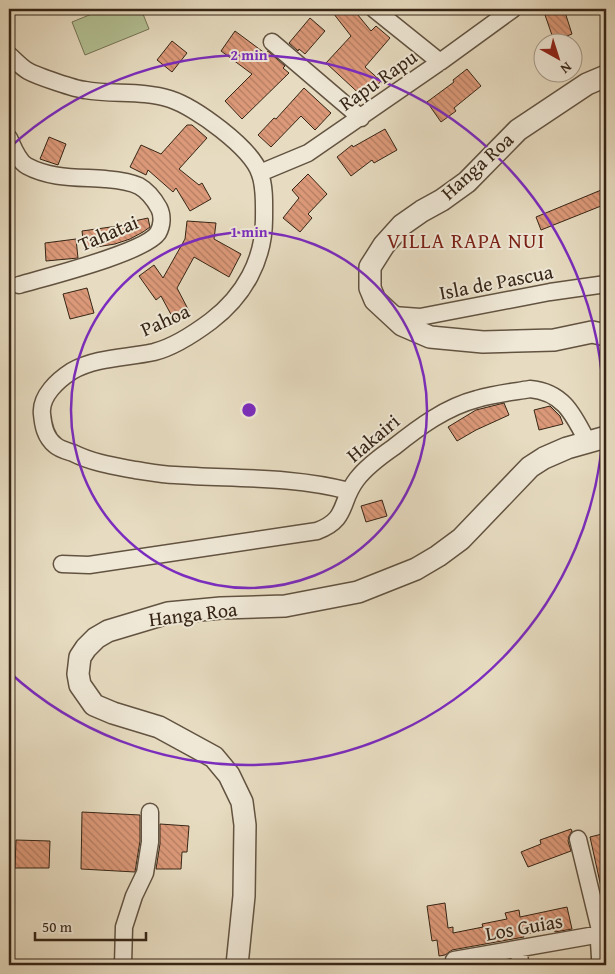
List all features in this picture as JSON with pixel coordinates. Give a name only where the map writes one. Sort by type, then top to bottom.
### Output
[{"type":"street","points":[[374,9],[440,62]]},
{"type":"street","name":"Rapu Rapu","points":[[260,173],[308,153],[361,118],[513,9]]},
{"type":"street","points":[[272,42],[361,118]]},
{"type":"street","name":"Pahoa","points":[[9,55],[28,71],[84,90],[127,92],[170,99],[202,116],[225,132],[251,158],[260,173],[264,205],[262,246],[252,275],[235,299],[212,321],[181,341],[157,351],[103,360],[73,370],[52,386],[41,407],[43,428],[55,445],[85,459],[112,466],[173,475],[300,481],[349,491]]},
{"type":"street","name":"Hanga Roa","points":[[606,76],[587,84],[518,130],[466,182],[442,200],[409,220],[384,245],[370,267],[370,288],[375,300],[402,325],[430,337],[483,342],[554,340],[592,332],[606,335]]},
{"type":"street","name":"Tahatai","points":[[9,138],[15,152],[25,166],[48,175],[121,181],[139,186],[152,196],[160,211],[162,224],[157,234],[145,244],[86,266],[19,285]]},
{"type":"street","name":"Isla de Pascua","points":[[393,315],[420,317],[550,292],[606,284]]},
{"type":"street","name":"Hakairi","points":[[62,564],[90,565],[317,531],[330,526],[337,519],[346,504],[349,491],[358,478],[377,460],[422,425],[475,399],[530,389],[553,395],[565,404],[597,440]]},
{"type":"street","name":"Hanga Roa","points":[[237,965],[244,896],[245,825],[242,802],[229,775],[214,757],[159,727],[94,705],[80,685],[78,674],[80,657],[86,648],[96,638],[108,631],[168,613],[220,608],[285,606],[358,592],[416,569],[461,539],[530,467],[544,458],[567,448],[597,440]]},
{"type":"street","points":[[123,965],[124,927],[144,873],[150,842],[150,812]]},
{"type":"street","points":[[578,839],[604,934],[603,965]]},
{"type":"street","name":"Los Guias","points":[[454,960],[520,957],[604,934]]},
{"type":"green space","points":[[104,9],[141,9],[149,29],[85,55],[72,22]]},
{"type":"building","points":[[330,9],[353,9],[371,31],[376,26],[390,38],[365,67],[381,81],[365,99],[326,63],[351,36]]},
{"type":"building","points":[[552,9],[564,9],[571,32],[551,32],[544,12]]},
{"type":"building","points":[[310,18],[325,31],[305,54],[289,43]]},
{"type":"building","points":[[235,31],[266,54],[268,51],[285,66],[283,68],[289,73],[242,119],[225,101],[252,74],[221,51]]},
{"type":"building","points":[[172,41],[187,53],[172,72],[157,60]]},
{"type":"building","points":[[467,69],[481,86],[454,108],[456,111],[441,122],[427,102],[454,82],[453,80]]},
{"type":"building","points":[[304,88],[331,113],[315,130],[301,116],[271,147],[258,135],[274,118],[276,119]]},
{"type":"building","points":[[187,125],[192,125],[207,138],[179,169],[199,185],[202,183],[211,199],[190,211],[176,188],[173,192],[148,170],[146,175],[130,167],[141,145],[161,154]]},
{"type":"building","points":[[385,129],[397,150],[374,163],[372,160],[351,176],[337,157],[352,145],[353,147]]},
{"type":"building","points":[[49,137],[66,144],[58,165],[40,159]]},
{"type":"building","points":[[308,174],[327,194],[308,214],[312,218],[300,232],[283,218],[299,198],[292,190]]},
{"type":"building","points":[[606,188],[606,204],[541,230],[536,217]]},
{"type":"building","points":[[148,218],[150,227],[130,239],[115,244],[84,249],[82,231],[125,225],[125,223]]},
{"type":"building","points":[[187,221],[216,223],[214,239],[241,254],[229,277],[194,257],[177,288],[189,311],[174,320],[161,296],[156,300],[139,276],[154,265],[163,278],[185,239]]},
{"type":"building","points":[[76,239],[78,258],[46,261],[45,243]]},
{"type":"building","points":[[87,288],[94,313],[70,319],[63,294]]},
{"type":"building","points":[[504,403],[509,415],[457,441],[448,427],[476,410]]},
{"type":"building","points":[[550,406],[560,416],[563,424],[539,430],[534,410]]},
{"type":"building","points":[[382,500],[387,516],[366,522],[361,506]]},
{"type":"building","points":[[82,812],[140,815],[140,841],[135,872],[81,869]]},
{"type":"building","points":[[160,824],[189,826],[187,852],[182,852],[181,869],[156,869],[160,844]]},
{"type":"building","points":[[571,829],[568,841],[571,851],[528,867],[521,852],[541,844],[540,840]]},
{"type":"building","points":[[606,833],[606,886],[601,887],[590,837]]},
{"type":"building","points":[[16,840],[50,841],[49,868],[15,868]]},
{"type":"building","points":[[445,903],[448,928],[453,927],[453,933],[483,927],[482,924],[507,919],[505,913],[519,910],[520,917],[567,907],[572,929],[555,932],[554,927],[523,935],[524,937],[452,950],[445,955],[439,956],[437,940],[432,941],[427,906]]},
{"type":"district","name":"VILLA RAPA NUI","points":[[466,241]]}]
